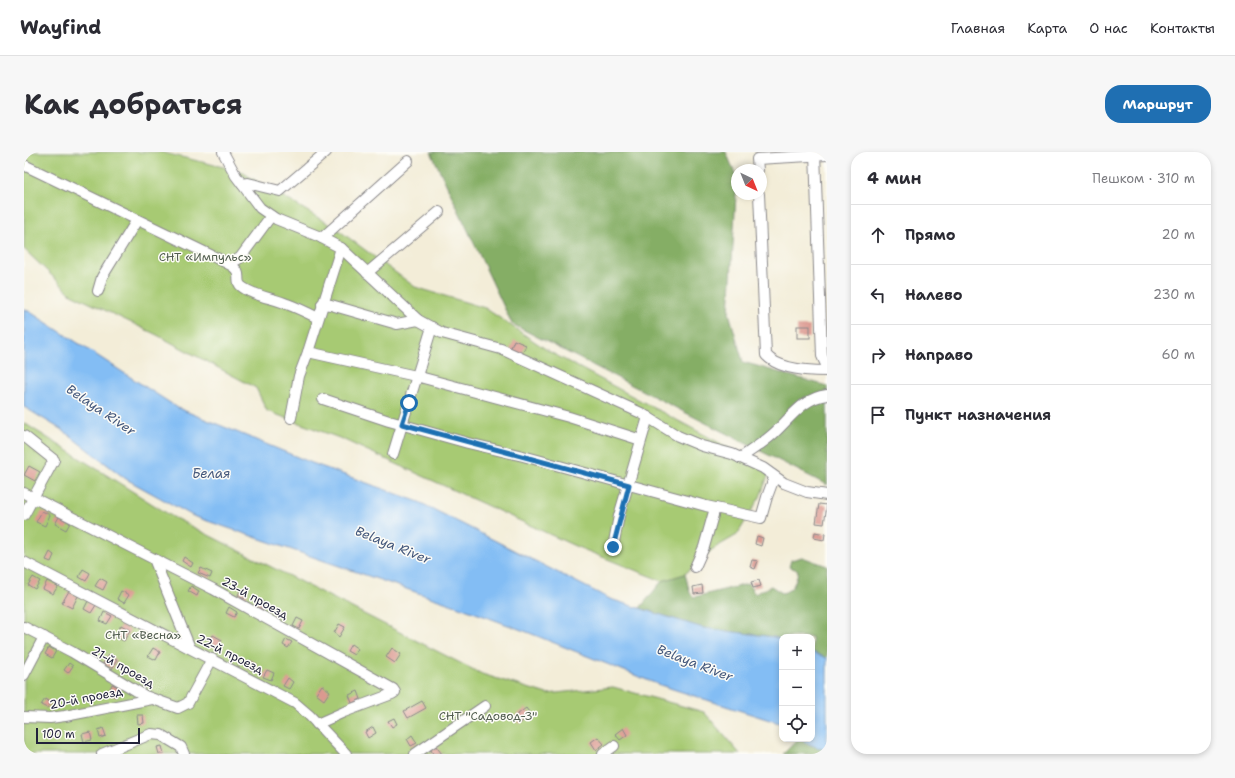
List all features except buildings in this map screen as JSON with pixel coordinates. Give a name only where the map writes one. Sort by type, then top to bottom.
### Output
[{"type":"street","points":[[223,152],[225,158],[242,184],[260,208],[271,216],[322,238],[340,248],[418,320],[442,333],[501,349],[567,378],[648,417],[684,438],[764,468],[774,478],[806,492],[827,495]]},
{"type":"street","points":[[242,184],[248,183],[280,191],[324,153]]},
{"type":"street","points":[[815,154],[822,356],[827,367]]},
{"type":"street","points":[[757,156],[827,155]]},
{"type":"street","points":[[322,238],[408,161]]},
{"type":"street","points":[[24,165],[229,264],[236,268],[239,274],[238,281],[240,286],[249,291],[287,303],[318,318]]},
{"type":"street","points":[[759,200],[766,355],[771,361],[788,366],[827,371]]},
{"type":"street","points":[[367,273],[440,212]]},
{"type":"street","points":[[229,264],[240,258],[271,216]]},
{"type":"street","points":[[98,291],[102,276],[137,220]]},
{"type":"street","points":[[291,418],[299,376],[308,352],[340,248]]},
{"type":"street","points":[[322,304],[397,324],[418,320]]},
{"type":"street","points":[[393,454],[432,327]]},
{"type":"street","points":[[308,352],[416,376],[569,417],[641,440]]},
{"type":"street","points":[[740,458],[774,433],[798,408],[809,401],[827,395]]},
{"type":"street","points":[[323,399],[402,424],[715,508],[761,518],[774,478]]},
{"type":"street","points":[[613,547],[648,417]]},
{"type":"street","points":[[24,436],[54,460],[24,515]]},
{"type":"street","name":"23-й проезд","points":[[24,492],[213,589],[394,689],[392,694],[344,712],[318,724]]},
{"type":"street","points":[[695,567],[704,547],[715,508]]},
{"type":"street","points":[[154,559],[190,648]]},
{"type":"street","name":"22-й проезд","points":[[24,562],[295,703],[318,724],[346,754]]},
{"type":"street","name":"21-й проезд","points":[[24,627],[72,652],[145,696],[178,708],[188,703],[212,659]]},
{"type":"street","points":[[24,675],[44,637]]},
{"type":"street","name":"20-й проезд","points":[[24,717],[50,718],[65,716],[154,699]]},
{"type":"street","points":[[415,754],[485,706]]},
{"type":"street","points":[[102,754],[122,750],[151,734],[161,735],[181,747],[184,754]]},
{"type":"street","points":[[603,754],[614,746]]},
{"type":"green space","name":"СНТ «Импульс»","points":[[24,152],[160,152],[240,171],[337,229],[415,287],[485,308],[550,352],[770,470],[760,497],[737,535],[713,549],[685,574],[662,581],[575,546],[342,439],[267,411],[256,388],[157,335],[71,294],[24,249]]},
{"type":"green space","points":[[431,152],[726,152],[731,164],[731,200],[736,200],[729,313],[743,362],[827,386],[827,485],[512,324]]},
{"type":"green space","name":"СНТ «Весна»","points":[[24,423],[173,517],[482,674],[547,694],[613,687],[704,712],[740,754],[24,754]]},
{"type":"green space","points":[[802,557],[827,566],[827,658],[815,653],[815,634],[779,634],[779,639],[703,628],[640,608],[662,581],[685,574],[690,593],[694,597],[748,584],[755,594],[771,586],[782,593],[786,592],[794,584],[798,570],[789,567],[791,560]]},
{"type":"green space","points":[[795,742],[804,742],[827,751],[827,754],[783,754]]},
{"type":"water","name":"Белая","points":[[24,308],[178,408],[312,463],[419,502],[610,599],[703,628],[779,639],[779,723],[657,684],[527,632],[462,608],[193,516],[126,479],[62,430],[24,407]]},
{"type":"water","points":[[815,653],[827,658],[827,751],[804,742],[815,742]]},
{"type":"route","points":[[409,403],[402,424],[468,443],[523,456],[572,471],[629,485],[619,516],[613,547]]},
{"type":"water label","name":"Belaya River","points":[[101,410]]},
{"type":"water label","name":"Belaya River","points":[[393,545]]},
{"type":"water label","name":"Belaya River","points":[[695,663]]},
{"type":"park label","name":"СНТ \"Садовод-3\"","points":[[488,716]]}]
